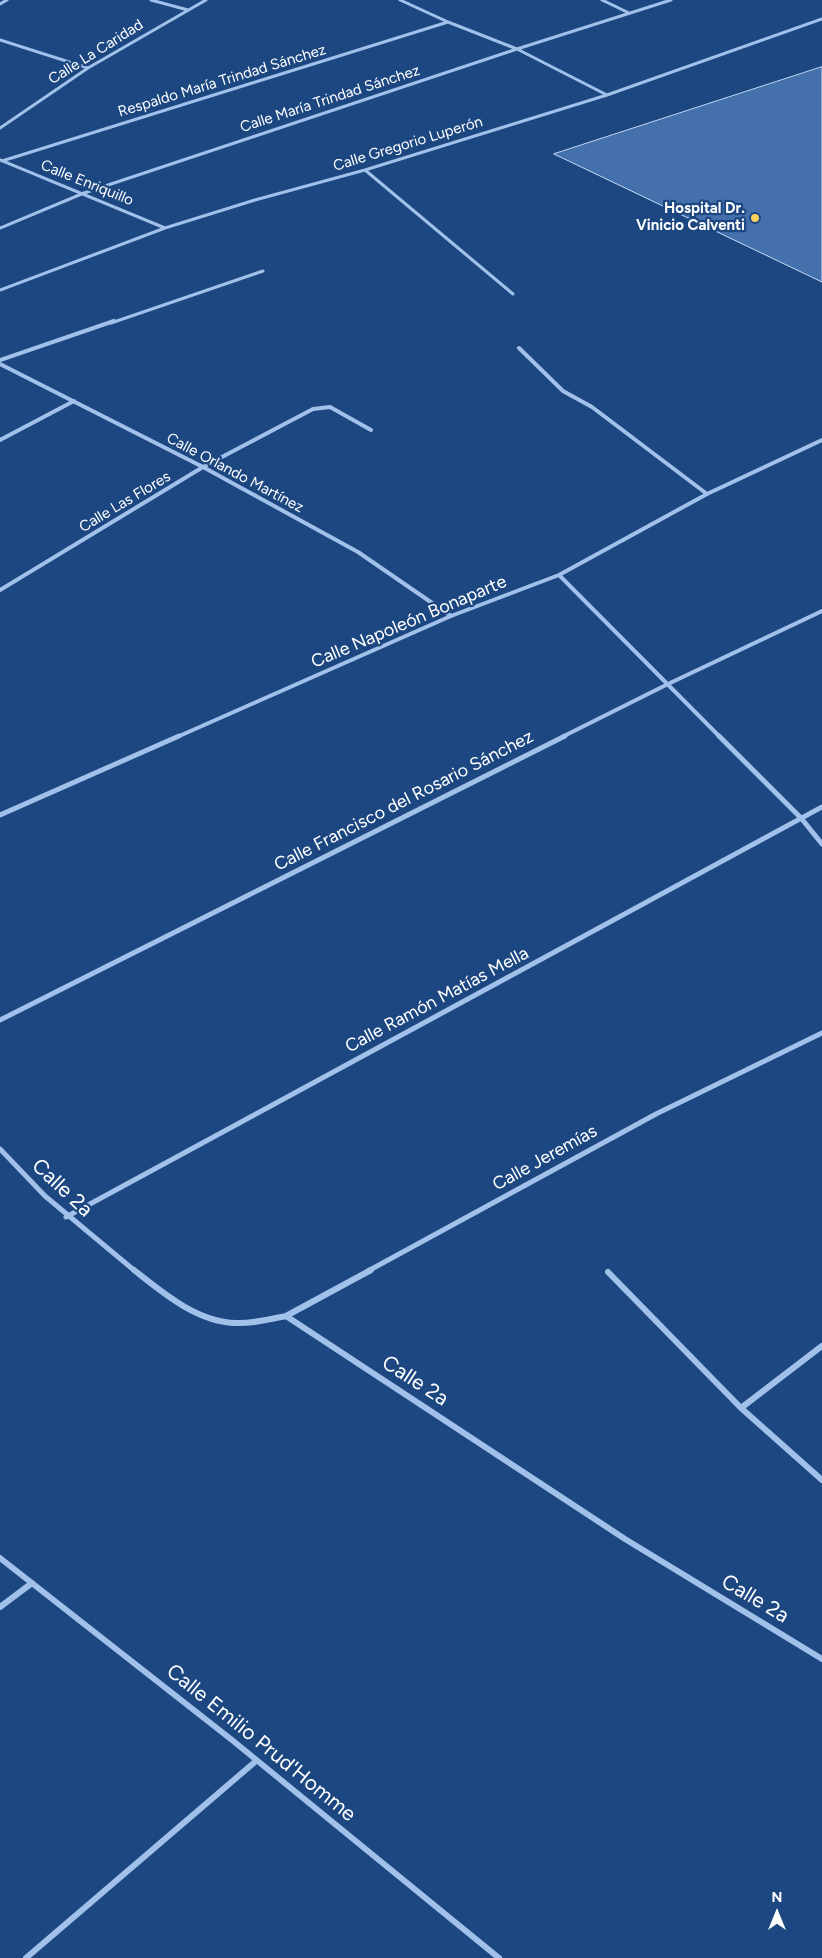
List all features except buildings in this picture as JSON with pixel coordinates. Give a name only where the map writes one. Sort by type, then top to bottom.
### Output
[{"type":"street","points":[[0,4],[7,0]]},
{"type":"street","points":[[151,0],[188,10]]},
{"type":"street","name":"Calle La Caridad","points":[[0,128],[88,68],[206,0]]},
{"type":"street","points":[[400,0],[448,22],[517,48],[606,95]]},
{"type":"street","points":[[602,0],[629,13]]},
{"type":"street","name":"Calle María Trindad Sánchez","points":[[0,228],[84,193],[517,48],[671,0]]},
{"type":"street","name":"Calle Gregorio Luperón","points":[[0,290],[165,228],[255,200],[366,170],[606,95],[822,19]]},
{"type":"street","name":"Respaldo María Trindad Sánchez","points":[[1,160],[448,22]]},
{"type":"street","points":[[0,40],[88,68]]},
{"type":"street","name":"Calle Enriquillo","points":[[1,160],[165,228]]},
{"type":"street","points":[[366,170],[513,294]]},
{"type":"street","points":[[0,360],[263,271]]},
{"type":"street","points":[[519,348],[564,391],[592,407],[707,494]]},
{"type":"street","name":"Calle Orlando Martínez","points":[[0,364],[203,467],[358,552],[450,616]]},
{"type":"street","points":[[0,440],[74,402]]},
{"type":"street","name":"Calle Las Flores","points":[[0,590],[203,467],[313,409],[330,407],[371,430]]},
{"type":"street","name":"Calle Napoleón Bonaparte","points":[[0,815],[450,616],[559,575],[707,494],[822,440]]},
{"type":"street","points":[[559,575],[801,818],[822,844]]},
{"type":"street","name":"Calle Francisco del Rosario Sánchez","points":[[0,1020],[668,684],[822,611]]},
{"type":"street","name":"Calle Ramón Matías Mella","points":[[66,1217],[822,807]]},
{"type":"street","name":"Calle Jeremías","points":[[286,1316],[656,1114],[822,1033]]},
{"type":"street","name":"Calle 2a","points":[[0,1148],[13,1164],[66,1217],[179,1304],[219,1321],[243,1324],[286,1316],[625,1539],[822,1659]]},
{"type":"street","points":[[608,1272],[741,1408],[822,1480]]},
{"type":"street","points":[[741,1408],[822,1346]]},
{"type":"street","name":"Calle Emilio Prud'Homme","points":[[0,1558],[256,1761],[499,1958]]},
{"type":"street","points":[[0,1607],[32,1583]]},
{"type":"street","points":[[26,1958],[256,1761]]},
{"type":"place","name":"Hospital Dr. Vinicio Calventi","points":[[755,218]]}]
